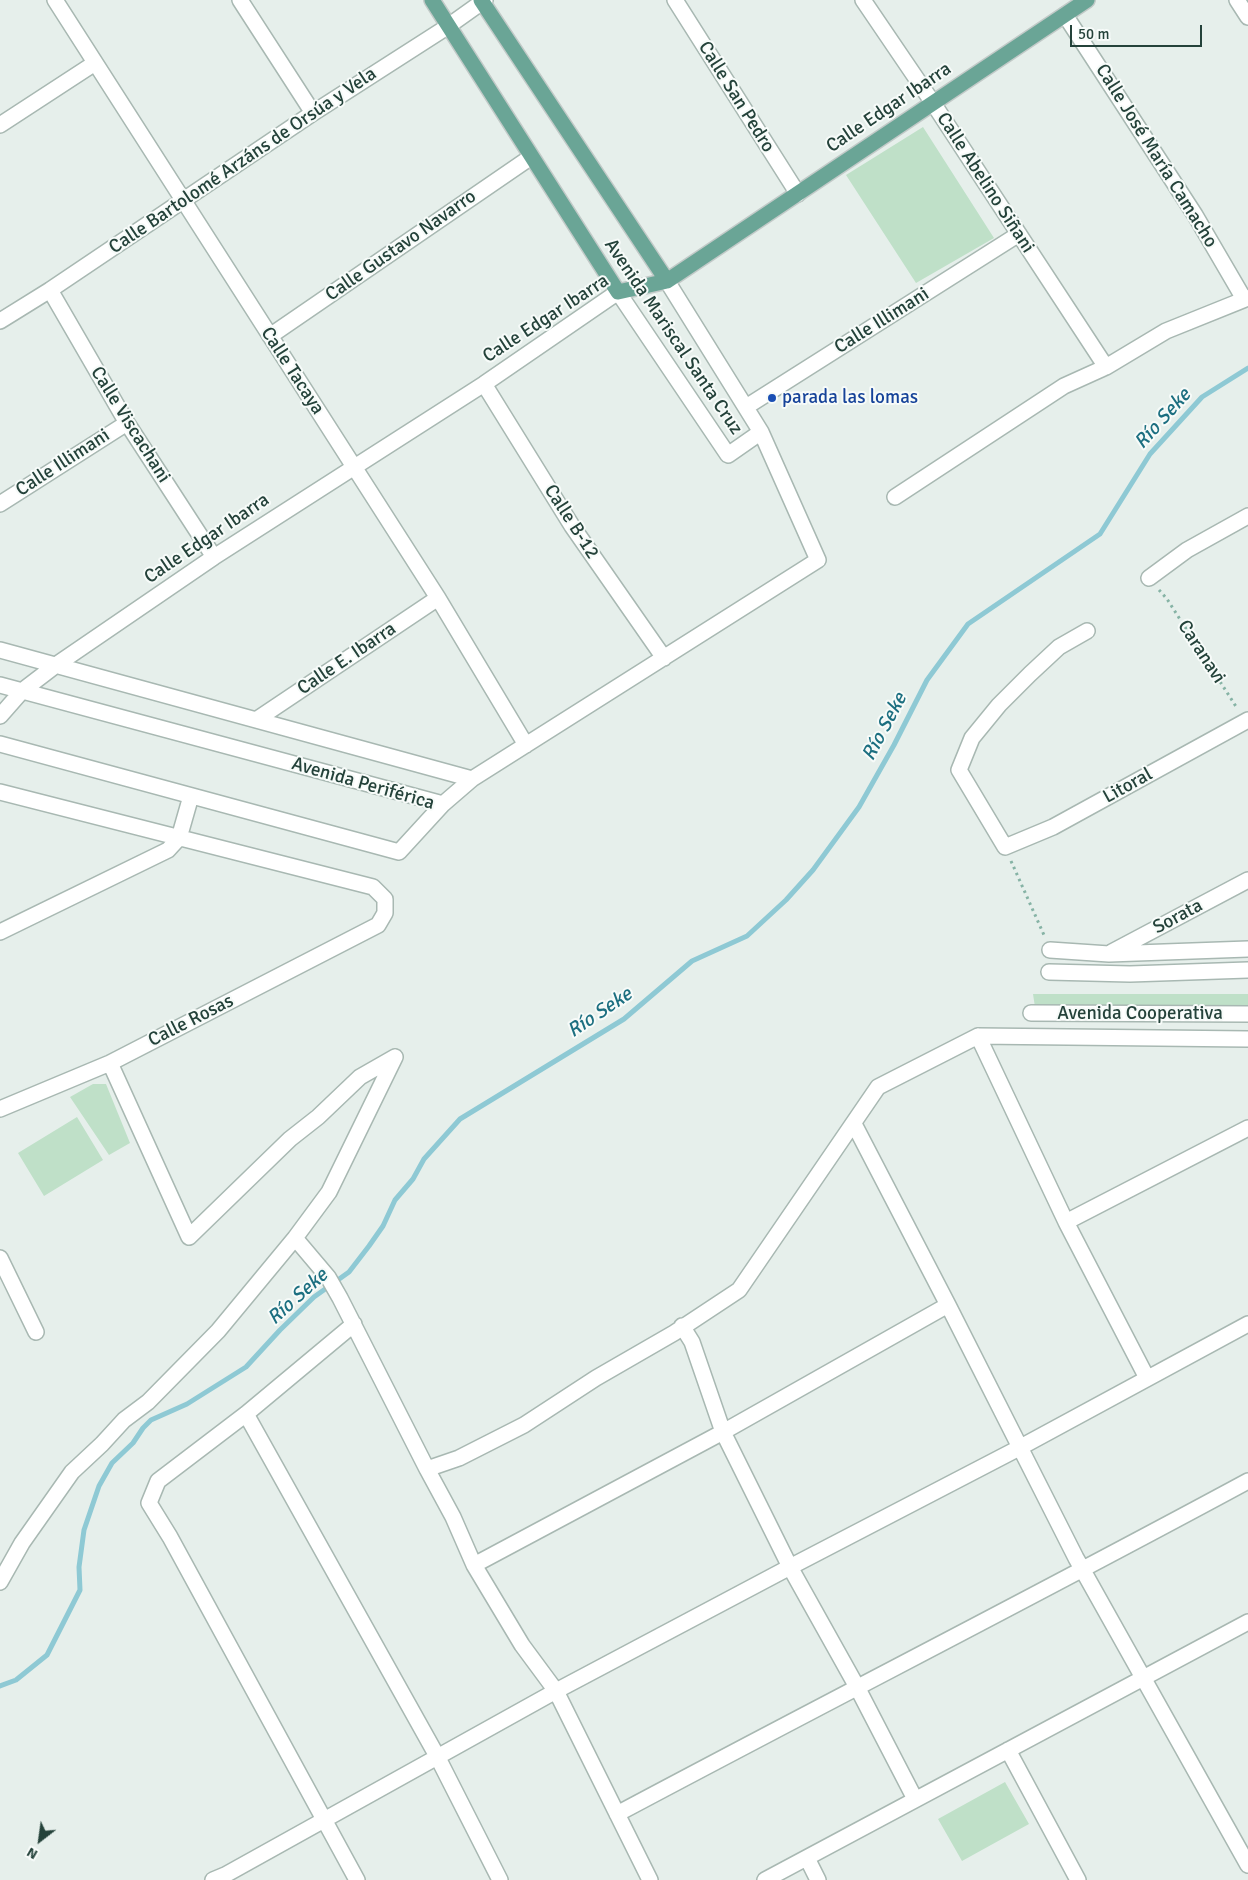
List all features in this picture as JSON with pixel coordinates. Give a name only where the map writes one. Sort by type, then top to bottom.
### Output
[{"type":"main road","name":"Avenida Mariscal Santa Cruz","points":[[432,0],[618,292]]},
{"type":"main road","name":"Calle Edgar Ibarra","points":[[618,292],[667,282],[1087,0]]},
{"type":"main road","name":"Avenida Mariscal Santa Cruz","points":[[482,1],[667,282]]},
{"type":"street","name":"Calle Tacaya","points":[[55,0],[438,598],[526,745]]},
{"type":"street","points":[[240,0],[313,113]]},
{"type":"street","name":"Calle San Pedro","points":[[675,0],[798,194]]},
{"type":"street","name":"Calle Abelino Siñani","points":[[863,0],[933,103],[1106,367]]},
{"type":"street","points":[[1238,0],[1248,17]]},
{"type":"street","name":"Calle Bartolomé Arzáns de Orsúa y Vela","points":[[0,321],[50,290],[313,113],[448,27],[482,1]]},
{"type":"street","name":"Calle José María Camacho","points":[[1065,15],[1195,215],[1246,298]]},
{"type":"street","points":[[0,125],[95,62]]},
{"type":"street","name":"Calle Gustavo Navarro","points":[[270,336],[531,157]]},
{"type":"street","name":"Calle Illimani","points":[[746,408],[1019,234]]},
{"type":"street","name":"Avenida Mariscal Santa Cruz","points":[[618,292],[728,455],[761,432],[667,282]]},
{"type":"street","name":"Calle Viscachani","points":[[50,290],[127,423],[214,558]]},
{"type":"street","name":"Calle Edgar Ibarra","points":[[0,716],[22,691],[56,665],[214,558],[484,384],[618,292]]},
{"type":"street","points":[[895,497],[1064,386],[1106,367],[1166,331],[1246,298]]},
{"type":"street","name":"Calle B-12","points":[[484,384],[572,526],[664,658]]},
{"type":"street","name":"Calle Illimani","points":[[0,504],[127,423]]},
{"type":"street","points":[[443,804],[472,779],[818,560],[761,432]]},
{"type":"street","points":[[1149,578],[1187,550],[1248,516]]},
{"type":"street","name":"Calle E. Ibarra","points":[[256,720],[438,598]]},
{"type":"street","points":[[1005,847],[959,770],[972,738],[999,705],[1059,647],[1086,631]]},
{"type":"street","points":[[0,650],[472,779]]},
{"type":"street","name":"Avenida Periférica","points":[[0,685],[443,804],[399,852],[0,744]]},
{"type":"street","name":"Litoral","points":[[1005,847],[1053,827],[1247,724]]},
{"type":"street","points":[[0,792],[179,838]]},
{"type":"street","points":[[0,932],[168,850],[179,838],[191,796]]},
{"type":"street","name":"Calle Rosas","points":[[0,1109],[110,1063],[378,925],[385,912],[385,899],[373,887],[179,838]]},
{"type":"street","name":"Sorata","points":[[1109,954],[1248,880]]},
{"type":"street","points":[[1050,950],[1109,954],[1248,949]]},
{"type":"street","points":[[1049,972],[1130,974],[1248,970]]},
{"type":"street","name":"Avenida Cooperativa","points":[[1031,1013],[1248,1014]]},
{"type":"street","points":[[427,1469],[459,1458],[524,1425],[596,1378],[674,1333],[739,1290],[878,1087],[978,1036],[1248,1039]]},
{"type":"street","points":[[978,1036],[1066,1222],[1147,1378]]},
{"type":"street","points":[[0,1582],[22,1543],[72,1472],[124,1420],[148,1402],[218,1331],[296,1238],[329,1192],[395,1057],[360,1078],[290,1139],[189,1237],[110,1063]]},
{"type":"street","points":[[854,1124],[1083,1570],[1248,1865]]},
{"type":"street","points":[[1066,1222],[1248,1128]]},
{"type":"street","points":[[296,1238],[328,1277],[340,1298],[453,1517],[474,1565],[522,1644],[556,1691],[650,1880]]},
{"type":"street","points":[[0,1258],[36,1332]]},
{"type":"street","points":[[474,1565],[723,1432],[948,1305]]},
{"type":"street","points":[[354,1324],[246,1414],[158,1481],[149,1504],[175,1546],[357,1880]]},
{"type":"street","points":[[213,1880],[556,1691],[1019,1448],[1248,1324]]},
{"type":"street","points":[[682,1326],[692,1342],[723,1432],[790,1567],[857,1687],[915,1799]]},
{"type":"street","points":[[246,1414],[437,1756],[500,1880]]},
{"type":"street","points":[[617,1814],[1083,1570],[1248,1481]]},
{"type":"street","points":[[765,1880],[1248,1622]]},
{"type":"street","points":[[1008,1750],[1078,1880]]},
{"type":"street","points":[[807,1858],[818,1880]]},
{"type":"path","name":"Caranavi","points":[[1149,578],[1167,599],[1247,724]]},
{"type":"path","points":[[1005,847],[1018,881],[1036,915],[1050,950]]},
{"type":"green space","points":[[923,127],[994,238],[916,283],[846,175]]},
{"type":"green space","points":[[1033,994],[1248,994],[1248,1012],[1035,1007]]},
{"type":"green space","points":[[93,1084],[106,1084],[130,1143],[109,1155],[70,1097]]},
{"type":"green space","points":[[77,1117],[103,1160],[44,1196],[18,1153]]},
{"type":"green space","points":[[1005,1782],[1029,1824],[962,1861],[938,1819]]},
{"type":"waterway","name":"Río Seke","points":[[0,1686],[16,1680],[47,1655],[80,1590],[79,1567],[84,1530],[99,1486],[112,1463],[133,1443],[143,1428],[151,1420],[187,1404],[246,1367],[314,1297],[349,1272],[383,1226],[395,1200],[413,1179],[424,1159],[460,1119],[624,1019],[692,961],[747,936],[786,900],[813,870],[859,807],[894,745],[927,680],[968,624],[1100,534],[1150,454],[1202,397],[1248,368]]},
{"type":"place","name":"parada las lomas","points":[[772,398]]}]
